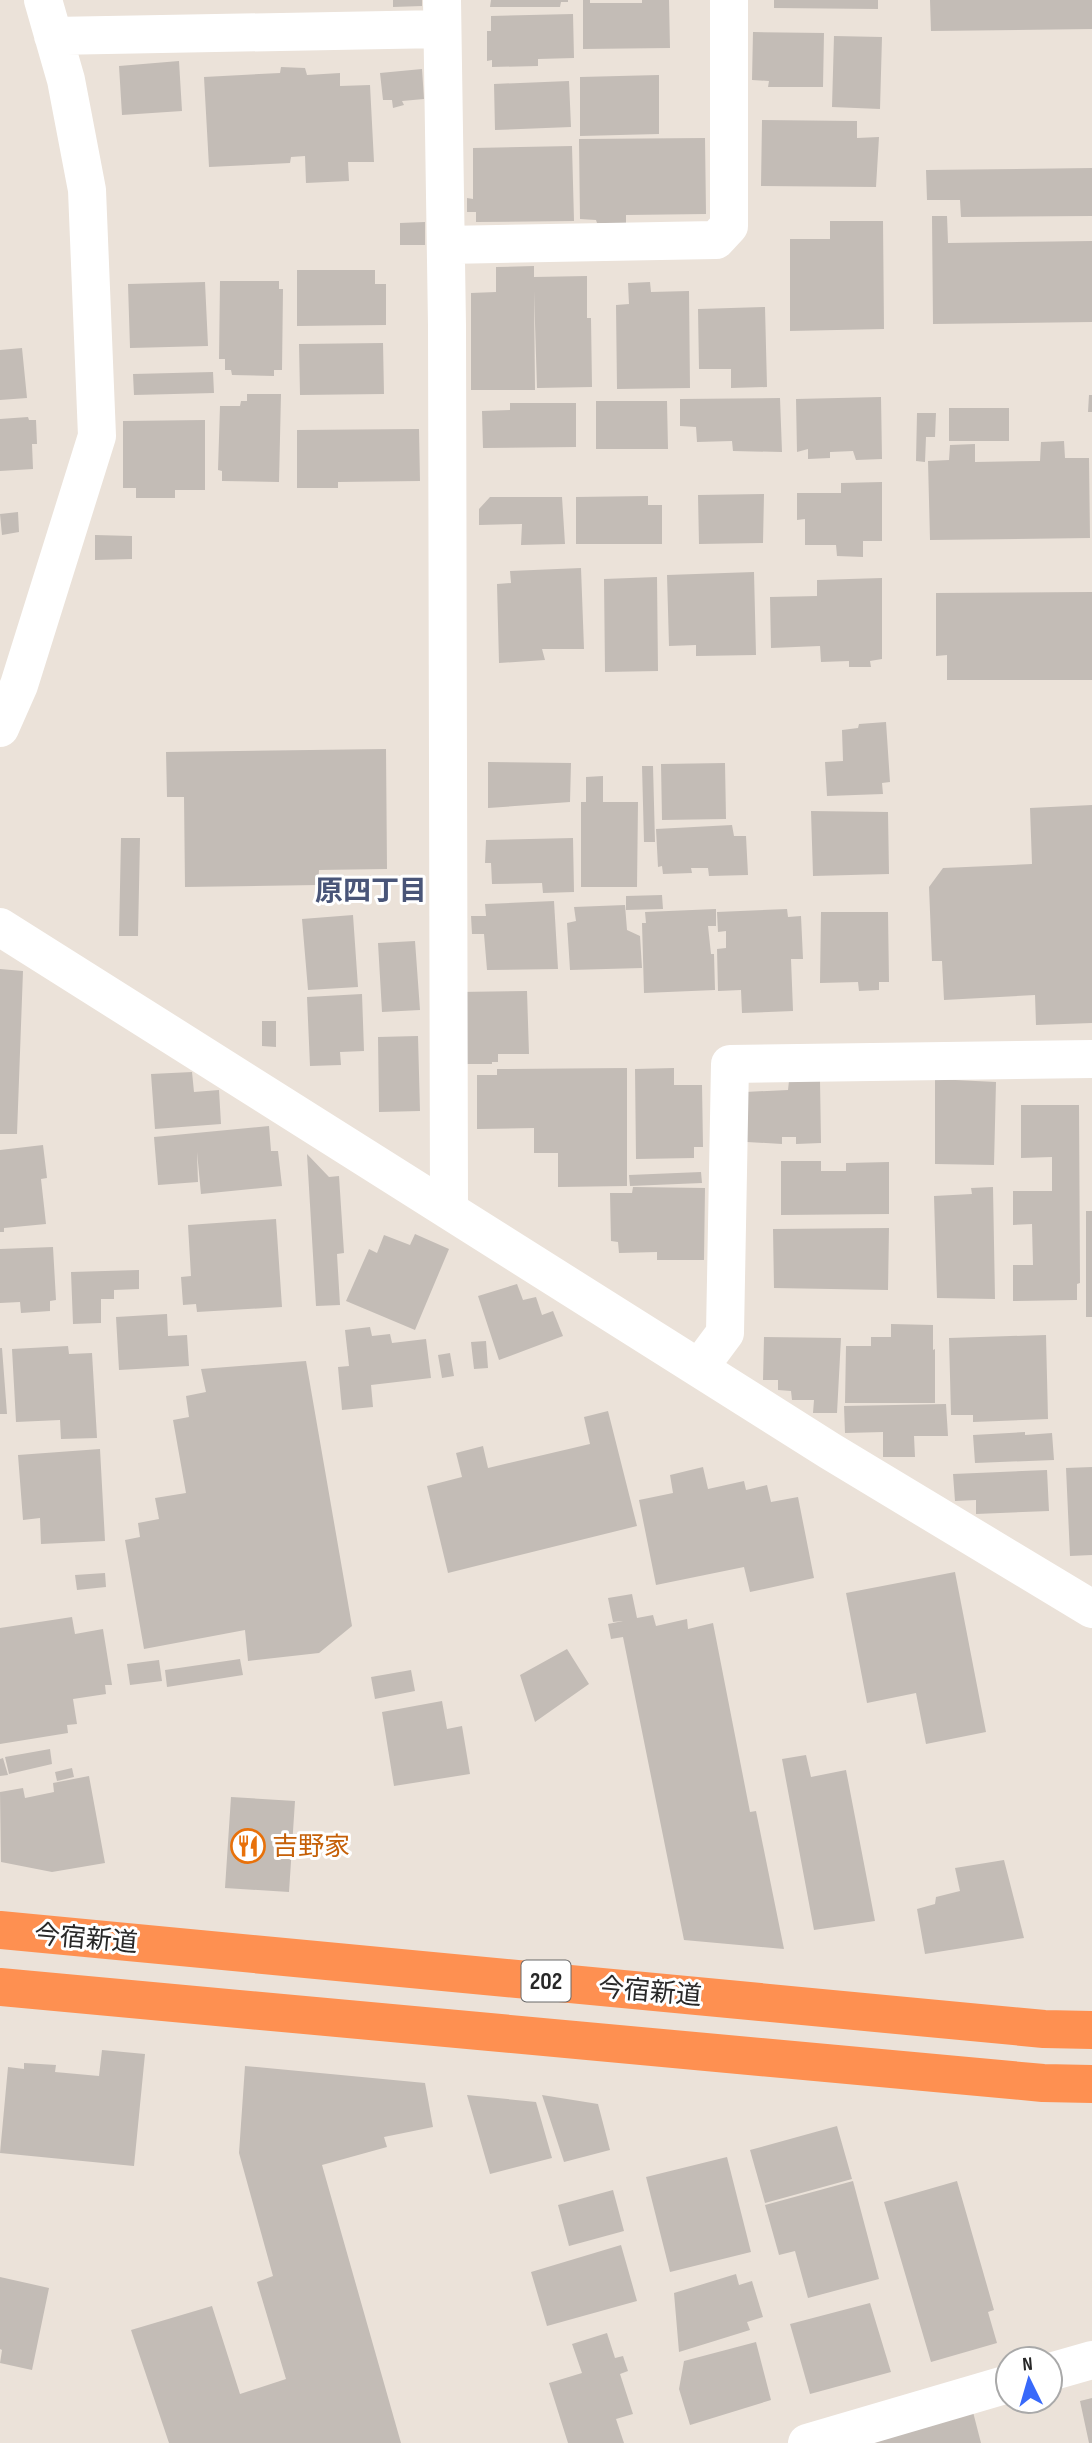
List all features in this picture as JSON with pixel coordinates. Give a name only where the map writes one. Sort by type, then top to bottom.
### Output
[{"type":"highway","name":"今宿新道","points":[[0,1930],[1044,2029],[1092,2030]]},
{"type":"highway","name":"202","points":[[0,1987],[1015,2081],[1092,2084]]},
{"type":"street","points":[[0,728],[19,685],[97,436],[87,190],[66,80],[43,0]]},
{"type":"street","points":[[446,245],[716,240],[729,226],[729,0]]},
{"type":"street","points":[[53,36],[442,14],[446,245],[449,1210]]},
{"type":"street","points":[[0,927],[830,1451],[1092,1609]]},
{"type":"street","points":[[699,1368],[725,1333],[730,1064],[1092,1059]]},
{"type":"street","points":[[1064,2368],[1092,2360]]},
{"type":"street","points":[[807,2443],[994,2388]]},
{"type":"building","points":[[393,0],[422,0],[422,6],[393,7]]},
{"type":"building","points":[[491,0],[568,2],[561,2],[560,7],[490,7]]},
{"type":"building","points":[[583,0],[590,0],[590,3],[642,3],[642,0],[669,0],[670,48],[583,49]]},
{"type":"building","points":[[774,0],[878,0],[878,9],[774,8]]},
{"type":"building","points":[[930,0],[1092,0],[1092,29],[931,31]]},
{"type":"building","points":[[573,14],[574,58],[538,59],[538,66],[492,67],[492,60],[487,61],[487,31],[491,31],[491,16]]},
{"type":"building","points":[[753,32],[824,33],[823,87],[768,87],[769,81],[752,80]]},
{"type":"building","points":[[834,36],[882,37],[880,109],[832,107]]},
{"type":"building","points":[[179,61],[182,111],[122,115],[119,66]]},
{"type":"building","points":[[281,67],[305,68],[307,75],[340,73],[340,86],[370,85],[374,162],[348,162],[349,181],[306,183],[305,156],[291,157],[290,163],[209,167],[204,77],[280,73]]},
{"type":"building","points":[[422,69],[424,99],[402,101],[404,105],[393,108],[392,100],[383,100],[380,73]]},
{"type":"building","points":[[659,75],[659,134],[580,136],[580,77]]},
{"type":"building","points":[[569,81],[571,127],[495,130],[494,84]]},
{"type":"building","points":[[762,120],[857,121],[857,138],[879,137],[876,187],[761,186]]},
{"type":"building","points":[[705,138],[706,214],[626,215],[626,223],[597,223],[596,220],[580,219],[579,139]]},
{"type":"building","points":[[572,146],[574,221],[476,222],[476,212],[467,212],[467,198],[473,199],[473,148]]},
{"type":"building","points":[[1092,168],[1092,216],[961,217],[960,200],[927,200],[926,170]]},
{"type":"building","points":[[932,216],[947,216],[948,243],[1092,241],[1092,322],[933,324]]},
{"type":"building","points":[[830,221],[883,221],[884,329],[790,331],[790,239],[830,239]]},
{"type":"building","points":[[425,222],[425,245],[400,245],[400,223]]},
{"type":"building","points":[[534,266],[534,277],[587,276],[587,318],[591,318],[592,387],[537,388],[534,291],[535,390],[471,390],[471,293],[496,292],[496,267]]},
{"type":"building","points":[[297,270],[375,270],[375,284],[386,284],[386,325],[297,326]]},
{"type":"building","points":[[220,281],[279,281],[279,289],[283,289],[282,370],[274,370],[274,376],[232,375],[231,370],[225,370],[225,359],[219,359]]},
{"type":"building","points":[[205,282],[208,346],[130,348],[128,284]]},
{"type":"building","points":[[650,282],[651,292],[689,291],[690,388],[617,389],[616,305],[629,304],[628,283]]},
{"type":"building","points":[[765,307],[767,387],[731,388],[731,369],[699,369],[698,309]]},
{"type":"building","points":[[383,343],[384,394],[300,395],[299,344]]},
{"type":"building","points":[[22,348],[27,398],[0,400],[0,350]]},
{"type":"building","points":[[213,372],[214,393],[134,395],[133,374]]},
{"type":"building","points":[[247,394],[281,394],[279,482],[222,481],[222,471],[218,470],[220,406],[240,406],[241,401],[247,401]]},
{"type":"building","points":[[1089,395],[1092,395],[1092,412],[1088,412]]},
{"type":"building","points":[[881,397],[882,459],[856,460],[853,451],[830,452],[830,458],[808,459],[808,449],[797,452],[796,399]]},
{"type":"building","points":[[780,398],[782,452],[733,451],[732,441],[697,442],[696,427],[680,426],[680,399]]},
{"type":"building","points":[[596,401],[667,401],[668,449],[596,449]]},
{"type":"building","points":[[510,403],[576,403],[576,447],[483,448],[482,411],[510,410]]},
{"type":"building","points":[[949,408],[1009,408],[1009,441],[949,441]]},
{"type":"building","points":[[917,413],[936,413],[935,437],[926,437],[925,462],[916,461]]},
{"type":"building","points":[[28,417],[29,420],[36,420],[37,444],[32,444],[33,469],[0,471],[0,419]]},
{"type":"building","points":[[205,420],[205,490],[175,490],[175,498],[136,498],[136,488],[123,488],[123,421]]},
{"type":"building","points":[[419,429],[420,481],[338,482],[338,488],[297,488],[297,430]]},
{"type":"building","points":[[1064,441],[1065,458],[1089,458],[1090,538],[930,540],[928,461],[949,460],[950,445],[975,444],[975,462],[1040,461],[1041,442]]},
{"type":"building","points":[[882,482],[882,541],[863,541],[863,557],[837,556],[836,545],[805,545],[805,519],[797,520],[797,493],[841,493],[841,483]]},
{"type":"building","points":[[764,494],[763,543],[699,544],[698,495]]},
{"type":"building","points":[[648,496],[648,505],[662,505],[662,544],[576,544],[576,497]]},
{"type":"building","points":[[490,497],[562,497],[565,544],[521,545],[522,524],[479,525],[479,509]]},
{"type":"building","points":[[18,512],[19,532],[2,535],[0,514]]},
{"type":"building","points":[[95,535],[132,536],[132,559],[95,560]]},
{"type":"building","points":[[581,568],[584,649],[542,649],[545,660],[499,663],[497,584],[511,583],[510,571]]},
{"type":"building","points":[[754,572],[756,655],[696,656],[696,645],[669,646],[667,575]]},
{"type":"building","points":[[657,577],[658,671],[605,672],[604,579]]},
{"type":"building","points":[[882,578],[882,659],[870,661],[871,667],[849,667],[849,661],[821,662],[820,646],[771,648],[770,597],[817,596],[817,580]]},
{"type":"building","points":[[1092,592],[1092,680],[947,680],[947,655],[936,656],[936,593]]},
{"type":"building","points":[[886,722],[890,782],[882,783],[883,794],[827,796],[825,762],[843,761],[842,730],[858,728],[859,724]]},
{"type":"building","points":[[386,749],[387,869],[319,870],[318,885],[185,887],[184,797],[167,797],[166,752]]},
{"type":"building","points":[[488,762],[571,763],[570,802],[488,808]]},
{"type":"building","points":[[725,763],[726,819],[662,820],[661,764]]},
{"type":"building","points":[[642,766],[653,766],[655,842],[644,842]]},
{"type":"building","points":[[603,776],[603,802],[638,802],[637,887],[581,887],[581,802],[586,802],[586,777]]},
{"type":"building","points":[[1092,805],[1092,1023],[1036,1025],[1035,995],[944,1000],[942,961],[932,961],[929,887],[943,868],[1032,864],[1030,808]]},
{"type":"building","points":[[811,811],[888,812],[889,874],[813,876]]},
{"type":"building","points":[[732,825],[734,836],[746,836],[748,875],[709,876],[708,868],[691,868],[692,873],[663,874],[662,866],[658,867],[656,829]]},
{"type":"building","points":[[121,838],[140,838],[138,936],[119,936]]},
{"type":"building","points":[[573,838],[574,892],[543,893],[542,883],[492,884],[491,863],[485,863],[486,840]]},
{"type":"building","points":[[662,895],[663,909],[626,910],[626,896]]},
{"type":"building","points":[[554,901],[558,969],[487,970],[484,934],[472,934],[471,916],[486,916],[485,904]]},
{"type":"building","points":[[625,905],[627,930],[640,936],[642,968],[570,970],[567,923],[576,921],[574,907]]},
{"type":"building","points":[[716,909],[716,926],[708,926],[711,954],[714,954],[715,990],[644,993],[642,923],[646,923],[645,912]]},
{"type":"building","points":[[787,909],[788,917],[801,916],[803,959],[791,959],[793,1011],[742,1013],[741,990],[718,991],[717,949],[726,948],[726,931],[718,932],[717,912]]},
{"type":"building","points":[[821,912],[888,912],[889,982],[879,982],[879,990],[859,991],[858,982],[820,983]]},
{"type":"building","points":[[353,915],[358,987],[308,990],[302,919]]},
{"type":"building","points":[[415,941],[420,1010],[382,1012],[378,943]]},
{"type":"building","points":[[0,969],[23,971],[17,1134],[0,1134]]},
{"type":"building","points":[[527,991],[529,1054],[498,1054],[498,1062],[492,1064],[459,1064],[458,992]]},
{"type":"building","points":[[362,994],[364,1051],[340,1052],[341,1065],[310,1066],[307,997]]},
{"type":"building","points":[[262,1021],[276,1021],[276,1047],[262,1046]]},
{"type":"building","points":[[418,1036],[420,1111],[379,1112],[378,1037]]},
{"type":"building","points":[[627,1068],[627,1186],[558,1187],[558,1153],[534,1153],[534,1128],[477,1129],[477,1075],[497,1075],[497,1069]]},
{"type":"building","points":[[674,1068],[674,1085],[702,1085],[703,1147],[694,1147],[694,1158],[636,1159],[635,1069]]},
{"type":"building","points":[[192,1072],[194,1092],[219,1090],[221,1124],[155,1129],[151,1074]]},
{"type":"building","points":[[935,1079],[996,1082],[994,1165],[935,1164]]},
{"type":"building","points":[[789,1081],[820,1081],[821,1143],[796,1144],[796,1137],[782,1137],[782,1144],[747,1142],[745,1092],[788,1090]]},
{"type":"building","points":[[1021,1105],[1079,1105],[1080,1283],[1077,1284],[1077,1300],[1013,1301],[1013,1265],[1033,1265],[1032,1224],[1013,1225],[1013,1191],[1052,1191],[1052,1157],[1021,1158]]},
{"type":"building","points":[[269,1126],[271,1151],[278,1151],[282,1186],[201,1194],[197,1152],[198,1182],[158,1185],[154,1137]]},
{"type":"building","points":[[43,1145],[47,1178],[41,1179],[46,1224],[4,1228],[4,1232],[0,1232],[0,1150]]},
{"type":"building","points":[[307,1154],[329,1177],[339,1176],[344,1253],[337,1254],[340,1305],[316,1306]]},
{"type":"building","points":[[781,1161],[821,1161],[821,1171],[846,1171],[846,1163],[889,1162],[889,1214],[781,1215]]},
{"type":"building","points":[[701,1172],[702,1183],[630,1186],[629,1175]]},
{"type":"building","points":[[633,1187],[705,1188],[704,1260],[657,1260],[657,1252],[619,1253],[618,1242],[611,1241],[610,1193],[632,1193]]},
{"type":"building","points":[[993,1187],[995,1299],[937,1298],[934,1196],[972,1194],[971,1188]]},
{"type":"building","points":[[1086,1211],[1092,1211],[1092,1317],[1086,1317]]},
{"type":"building","points":[[276,1219],[282,1307],[197,1312],[196,1304],[183,1305],[181,1277],[191,1276],[188,1225]]},
{"type":"building","points":[[889,1228],[888,1290],[774,1288],[773,1229]]},
{"type":"building","points":[[415,1234],[449,1249],[415,1330],[346,1301],[369,1249],[377,1253],[384,1235],[410,1245]]},
{"type":"building","points":[[53,1247],[56,1300],[50,1301],[50,1311],[21,1313],[20,1302],[0,1303],[0,1249]]},
{"type":"building","points":[[139,1270],[139,1289],[114,1290],[114,1299],[101,1299],[101,1323],[73,1324],[71,1272]]},
{"type":"building","points":[[517,1284],[523,1300],[536,1297],[542,1315],[553,1311],[563,1336],[499,1360],[478,1296]]},
{"type":"building","points":[[167,1314],[168,1336],[187,1335],[189,1366],[119,1370],[116,1317]]},
{"type":"building","points":[[891,1324],[933,1325],[935,1403],[845,1403],[846,1346],[871,1346],[871,1337],[891,1337]]},
{"type":"building","points":[[370,1327],[372,1336],[390,1334],[392,1343],[426,1339],[431,1378],[371,1385],[373,1407],[342,1410],[338,1367],[349,1366],[345,1330]]},
{"type":"building","points":[[1046,1335],[1048,1419],[973,1422],[973,1415],[951,1415],[949,1338]]},
{"type":"building","points":[[764,1337],[841,1338],[837,1413],[813,1413],[814,1400],[792,1400],[791,1391],[778,1390],[778,1380],[763,1380]]},
{"type":"building","points":[[486,1341],[488,1368],[474,1369],[471,1342]]},
{"type":"building","points":[[68,1346],[69,1354],[92,1353],[97,1438],[61,1439],[60,1420],[16,1422],[12,1349]]},
{"type":"building","points":[[2,1348],[7,1414],[0,1414]]},
{"type":"building","points":[[450,1353],[454,1376],[442,1378],[438,1355]]},
{"type":"building","points":[[306,1361],[352,1626],[319,1653],[248,1661],[245,1630],[144,1649],[125,1540],[140,1537],[138,1523],[159,1519],[155,1498],[186,1493],[173,1420],[189,1417],[186,1396],[206,1392],[201,1369]]},
{"type":"building","points":[[946,1404],[948,1436],[914,1436],[915,1457],[883,1457],[883,1432],[845,1433],[844,1406]]},
{"type":"building","points":[[608,1411],[637,1526],[448,1573],[427,1486],[462,1477],[456,1453],[483,1446],[488,1468],[590,1444],[584,1417]]},
{"type":"building","points":[[1025,1432],[1025,1435],[1052,1433],[1054,1460],[975,1463],[973,1435]]},
{"type":"building","points":[[100,1449],[105,1541],[41,1544],[40,1518],[23,1520],[18,1455]]},
{"type":"building","points":[[703,1467],[708,1489],[744,1481],[746,1490],[767,1485],[771,1502],[798,1497],[814,1578],[750,1592],[744,1567],[656,1585],[639,1500],[673,1493],[670,1475]]},
{"type":"building","points":[[1092,1467],[1092,1555],[1070,1556],[1066,1468]]},
{"type":"building","points":[[1047,1470],[1049,1511],[976,1514],[976,1500],[955,1501],[953,1474]]},
{"type":"building","points":[[955,1572],[986,1732],[926,1744],[916,1693],[867,1703],[846,1593]]},
{"type":"building","points":[[105,1573],[106,1587],[77,1590],[75,1575]]},
{"type":"building","points":[[632,1594],[637,1618],[653,1615],[656,1626],[687,1619],[688,1629],[713,1623],[750,1812],[756,1811],[784,1949],[684,1940],[623,1637],[611,1639],[608,1624],[623,1621],[613,1622],[608,1598]]},
{"type":"building","points":[[72,1617],[75,1634],[103,1629],[112,1685],[105,1685],[106,1694],[73,1699],[77,1724],[67,1725],[68,1733],[0,1744],[0,1628]]},
{"type":"building","points":[[567,1649],[589,1684],[535,1722],[520,1675]]},
{"type":"building","points":[[240,1659],[243,1675],[167,1687],[165,1670]]},
{"type":"building","points":[[159,1660],[162,1681],[130,1685],[127,1664]]},
{"type":"building","points":[[411,1670],[415,1691],[375,1699],[371,1677]]},
{"type":"building","points":[[442,1701],[447,1729],[462,1726],[470,1774],[394,1786],[382,1712]]},
{"type":"building","points":[[50,1749],[52,1764],[9,1774],[5,1757]]},
{"type":"building","points":[[806,1755],[811,1777],[846,1770],[875,1921],[814,1930],[782,1759]]},
{"type":"building","points":[[3,1758],[8,1775],[0,1776],[0,1759]]},
{"type":"building","points":[[72,1768],[74,1777],[57,1781],[55,1772]]},
{"type":"building","points":[[89,1776],[105,1863],[52,1872],[1,1862],[0,1792],[23,1788],[25,1798],[54,1792],[53,1783]]},
{"type":"building","points":[[231,1797],[295,1801],[289,1892],[225,1888]]},
{"type":"building","points":[[1004,1860],[1024,1938],[925,1954],[917,1909],[935,1904],[936,1897],[960,1891],[955,1868]]},
{"type":"building","points":[[102,2050],[145,2054],[134,2166],[0,2153],[8,2067],[24,2069],[24,2063],[56,2065],[55,2072],[99,2076]]},
{"type":"building","points":[[245,2066],[425,2083],[433,2127],[384,2137],[387,2147],[322,2165],[401,2443],[169,2443],[131,2330],[212,2306],[240,2394],[286,2379],[257,2282],[273,2276],[239,2153]]},
{"type":"building","points":[[467,2095],[536,2102],[552,2158],[490,2174]]},
{"type":"building","points":[[542,2095],[598,2104],[610,2150],[564,2162]]},
{"type":"building","points":[[837,2126],[852,2179],[765,2203],[750,2150]]},
{"type":"building","points":[[727,2157],[751,2252],[670,2272],[646,2177]]},
{"type":"building","points":[[853,2181],[879,2279],[808,2298],[795,2251],[779,2255],[765,2205]]},
{"type":"building","points":[[957,2181],[994,2310],[988,2312],[997,2343],[931,2362],[884,2202]]},
{"type":"building","points":[[613,2190],[624,2231],[569,2246],[558,2205]]},
{"type":"building","points":[[621,2245],[637,2301],[547,2326],[531,2272]]},
{"type":"building","points":[[736,2274],[739,2285],[752,2281],[763,2317],[747,2322],[750,2330],[679,2352],[674,2293]]},
{"type":"building","points":[[0,2277],[49,2288],[32,2370],[0,2363]]},
{"type":"building","points":[[870,2303],[891,2372],[810,2394],[790,2324]]},
{"type":"building","points":[[607,2333],[615,2358],[623,2356],[628,2371],[620,2374],[633,2414],[616,2419],[624,2443],[568,2443],[549,2383],[582,2373],[572,2344]]},
{"type":"building","points":[[756,2342],[771,2400],[690,2425],[679,2389],[684,2361]]},
{"type":"building","points":[[1092,2398],[1092,2443],[1089,2443],[1080,2401]]},
{"type":"building","points":[[973,2412],[981,2443],[865,2443]]},
{"type":"place","name":"吉野家","points":[[248,1846]]},
{"type":"district","name":"原四丁目","points":[[371,890]]}]
